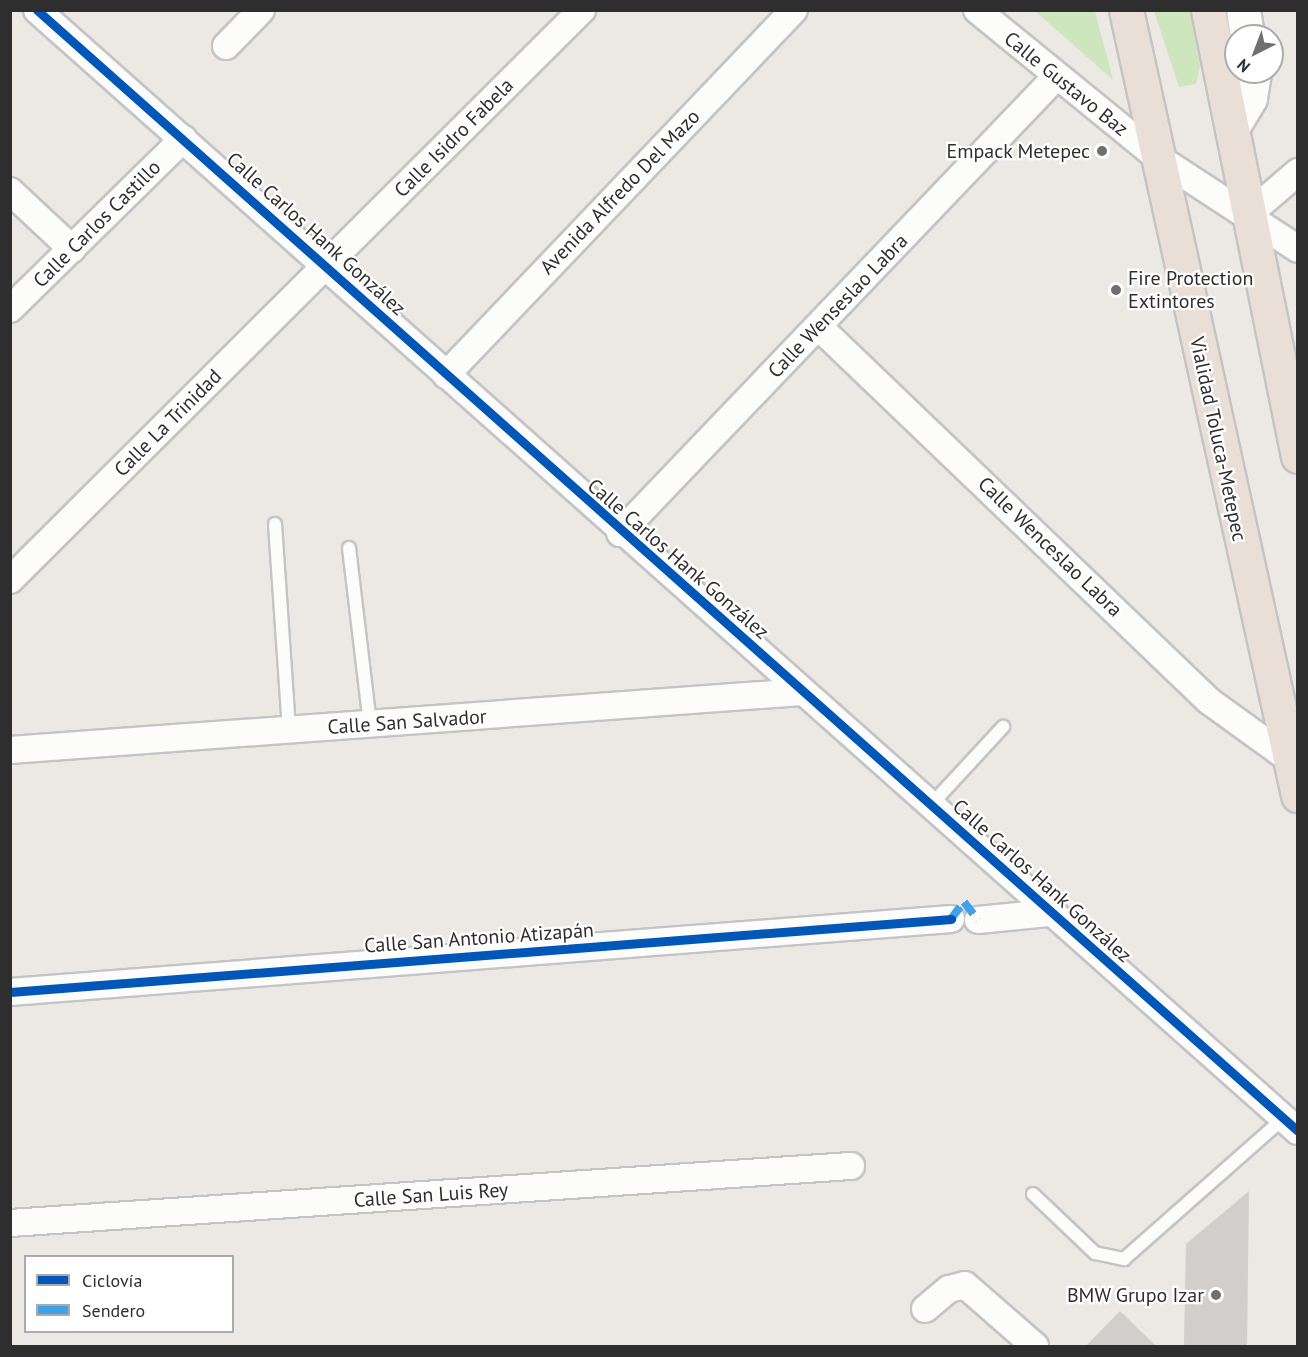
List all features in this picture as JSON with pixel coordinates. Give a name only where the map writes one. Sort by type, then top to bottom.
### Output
[{"type":"highway","name":"Vialidad Toluca-Metepec","points":[[1126,10],[1288,758],[1298,795]]},
{"type":"highway","points":[[1208,10],[1298,456]]},
{"type":"main road","points":[[1232,128],[1250,98],[1252,84]]},
{"type":"street","name":"Calle Carlos Hank González","points":[[37,10],[326,266],[620,533],[1290,1125]]},
{"type":"street","points":[[226,46],[261,10]]},
{"type":"street","name":"Calle Isidro Fabela","points":[[326,266],[582,10]]},
{"type":"street","name":"Avenida Alfredo Del Mazo","points":[[446,375],[794,10]]},
{"type":"street","name":"Calle Gustavo Baz","points":[[977,10],[1055,78],[1157,157],[1249,214],[1298,249]]},
{"type":"street","name":"Calle Wenseslao Labra","points":[[620,533],[1055,78]]},
{"type":"street","name":"Calle Carlos Castillo","points":[[10,309],[183,139]]},
{"type":"street","points":[[1249,214],[1298,172]]},
{"type":"street","points":[[10,191],[72,249]]},
{"type":"street","name":"Calle La Trinidad","points":[[10,580],[326,266]]},
{"type":"street","name":"Calle Wenceslao Labra","points":[[819,327],[1209,701],[1288,758]]},
{"type":"street","name":"Calle San Salvador","points":[[10,750],[802,692]]},
{"type":"street","points":[[978,920],[1048,913]]},
{"type":"street","name":"Calle San Antonio Atizapán","points":[[10,992],[951,919]]},
{"type":"street","name":"Calle San Luis Rey","points":[[10,1223],[851,1167]]},
{"type":"street","points":[[926,1309],[949,1288],[965,1285],[1035,1347]]},
{"type":"lane","points":[[275,524],[289,731]]},
{"type":"lane","points":[[350,548],[370,725]]},
{"type":"lane","points":[[930,806],[1003,727]]},
{"type":"lane","points":[[1033,1194],[1095,1253],[1124,1259],[1290,1125]]},
{"type":"green space","points":[[1035,11],[1095,11],[1113,80]]},
{"type":"green space","points":[[1154,11],[1190,11],[1200,67],[1196,84],[1179,87]]},
{"type":"building","name":"BMW Grupo Izar","points":[[1249,1191],[1247,1346],[1184,1346],[1186,1244]]},
{"type":"building","points":[[1120,1311],[1156,1346],[1086,1346]]},
{"type":"marked path","points":[[951,919],[964,902],[978,920]]},
{"type":"cycle path","points":[[37,10],[1298,1131]]},
{"type":"cycle path","points":[[10,992],[951,919]]},
{"type":"place","name":"Empack Metepec","points":[[1102,151]]},
{"type":"place","name":"Fire Protection Extintores","points":[[1116,290]]},
{"type":"place","name":"BMW Grupo Izar","points":[[1216,1295]]}]
